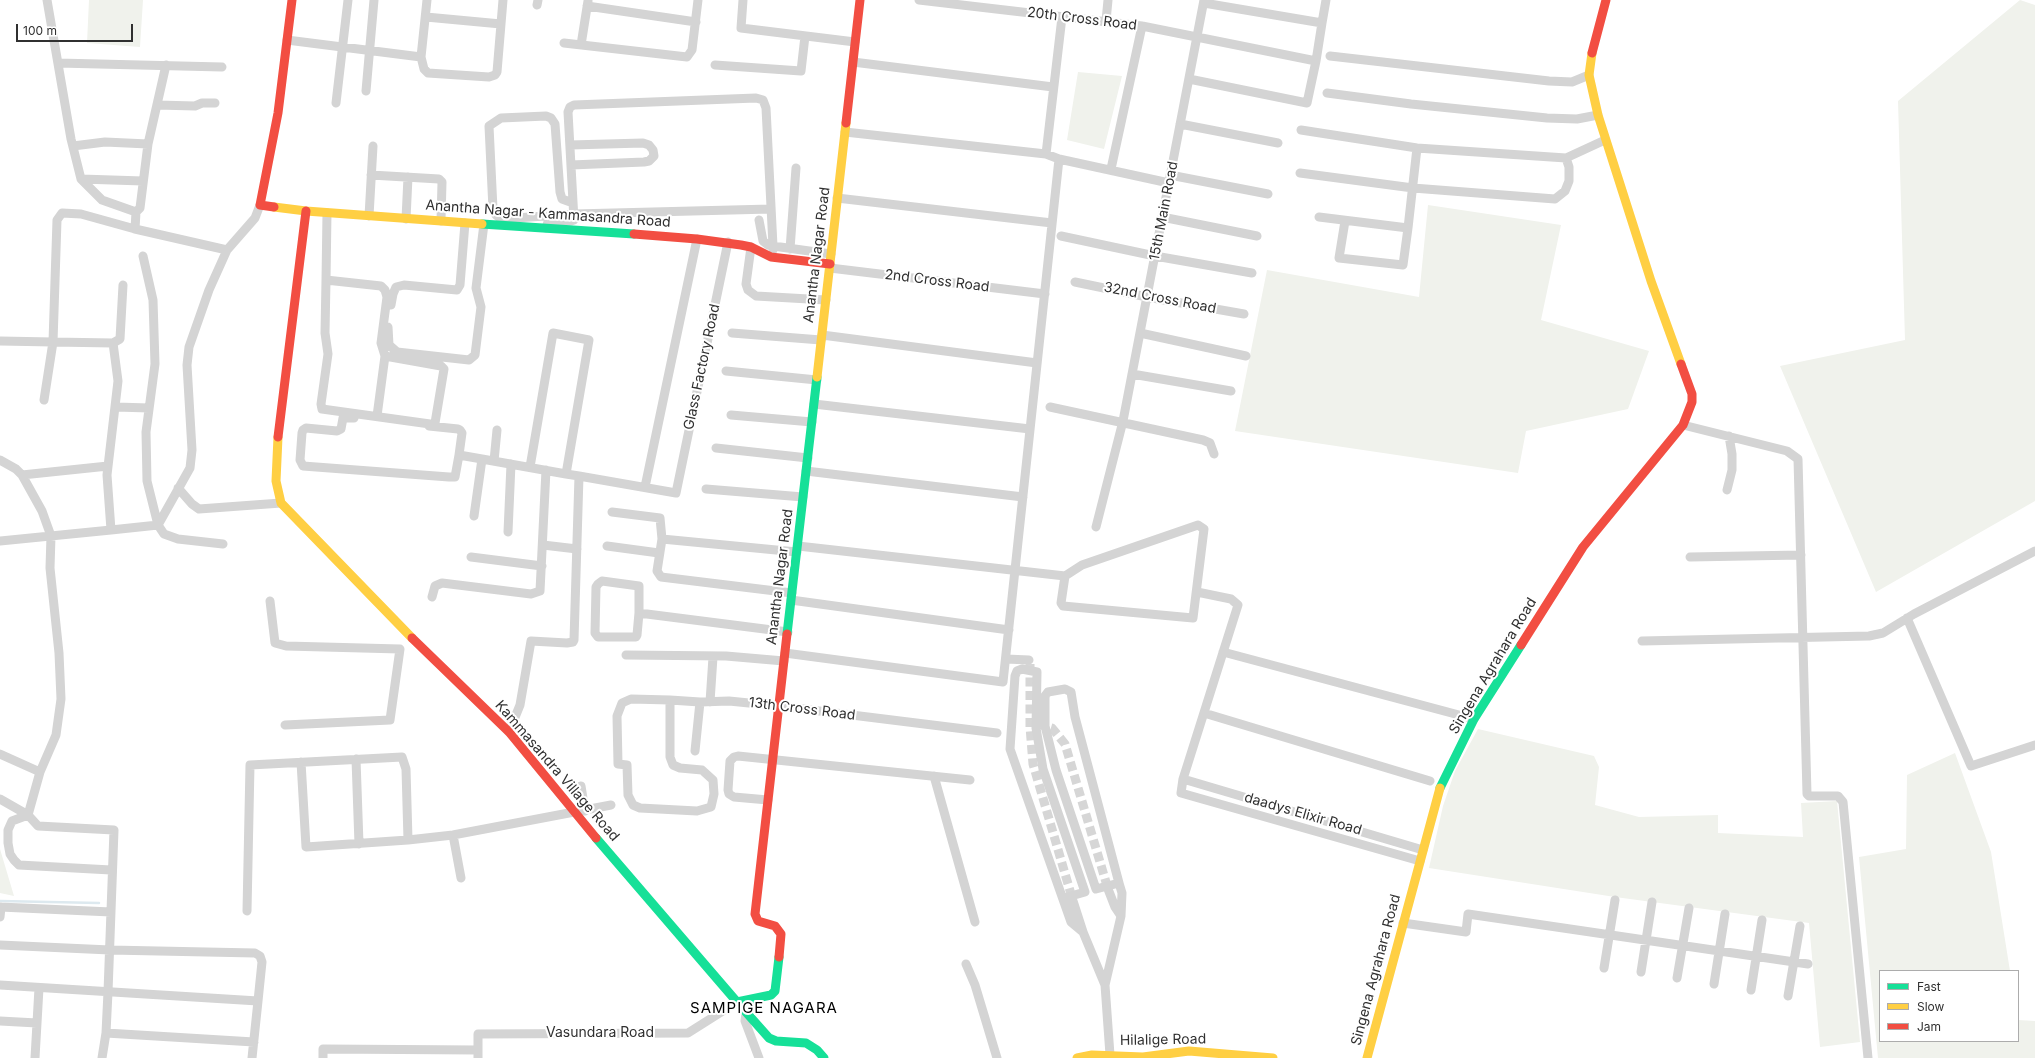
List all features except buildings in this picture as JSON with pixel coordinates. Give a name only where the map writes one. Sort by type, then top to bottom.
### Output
[{"type":"street","points":[[47,0],[73,146],[81,179],[102,200],[136,212]]},
{"type":"street","points":[[158,526],[190,468],[192,450],[187,365],[189,348],[209,290],[227,250],[255,218],[260,205],[278,113],[292,0]]},
{"type":"street","points":[[336,103],[348,0]]},
{"type":"street","points":[[366,91],[374,0]]},
{"type":"street","points":[[427,0],[421,57],[422,66],[428,73],[489,77],[495,75],[497,72],[504,0]]},
{"type":"street","points":[[564,43],[687,57],[692,50],[698,0]]},
{"type":"street","points":[[743,0],[741,28],[856,42]]},
{"type":"street","name":"Anantha Nagar Road","points":[[737,1002],[771,995],[775,991],[777,984],[781,934],[775,926],[758,921],[755,914],[860,0]]},
{"type":"street","name":"20th Cross Road","points":[[924,0],[1142,26],[1316,61]]},
{"type":"street","points":[[1106,21],[1108,0]]},
{"type":"street","points":[[1189,79],[1308,102],[1326,0]]},
{"type":"street","points":[[1301,130],[1417,148],[1566,158],[1606,140],[1598,116],[1589,75],[1594,43],[1606,0]]},
{"type":"street","points":[[1204,1],[1322,23]]},
{"type":"street","name":"15th Main Road","points":[[1096,526],[1123,421],[1204,1]]},
{"type":"street","points":[[581,45],[588,3],[696,22]]},
{"type":"street","points":[[426,16],[501,24]]},
{"type":"street","points":[[1046,154],[1062,17]]},
{"type":"street","points":[[1111,169],[1142,26]]},
{"type":"street","points":[[715,65],[801,71],[805,36]]},
{"type":"street","points":[[287,40],[421,57]]},
{"type":"street","points":[[1330,56],[1549,81],[1572,82],[1589,75]]},
{"type":"street","points":[[853,62],[1053,87]]},
{"type":"street","points":[[58,63],[222,67]]},
{"type":"street","points":[[135,229],[136,212],[140,208],[148,144],[166,65]]},
{"type":"street","points":[[1327,93],[1412,104],[1547,118],[1578,119],[1598,116]]},
{"type":"street","points":[[546,228],[548,222],[574,220],[568,112],[570,107],[574,105],[756,98],[763,100],[766,108],[774,258]]},
{"type":"street","points":[[157,105],[195,106],[202,103],[215,103]]},
{"type":"street","points":[[573,203],[562,198],[560,192],[555,124],[551,118],[546,116],[501,118],[489,126],[493,209],[496,215],[501,218],[574,214],[771,209]]},
{"type":"street","points":[[1180,124],[1278,144]]},
{"type":"street","points":[[845,132],[1046,154],[1059,159],[1111,169],[1268,194]]},
{"type":"street","name":"Singena Agrahara Road","points":[[1367,1058],[1439,791],[1474,719],[1583,547],[1683,425],[1692,402],[1692,394],[1651,281],[1606,140]]},
{"type":"street","points":[[73,146],[105,142],[148,144]]},
{"type":"street","points":[[570,145],[643,143],[649,145],[653,150],[654,156],[649,161],[644,162],[571,165]]},
{"type":"street","points":[[369,216],[373,146]]},
{"type":"street","points":[[1345,221],[1340,258],[1403,265],[1417,148]]},
{"type":"street","points":[[1300,173],[1413,188],[1555,199],[1565,191],[1569,181],[1569,167],[1566,158]]},
{"type":"street","points":[[626,655],[785,657],[1003,682],[1059,159]]},
{"type":"street","points":[[790,249],[796,168]]},
{"type":"street","points":[[371,175],[434,178],[442,182],[441,221]]},
{"type":"street","points":[[406,218],[408,177]]},
{"type":"street","points":[[81,179],[143,181]]},
{"type":"street","points":[[838,198],[1052,223]]},
{"type":"street","name":"Anantha Nagar - Kammasandra Road","points":[[260,205],[327,213],[728,242],[751,247],[762,254],[774,258],[830,266]]},
{"type":"street","points":[[178,488],[192,504],[199,509],[281,503],[276,481],[277,444],[306,211]]},
{"type":"street","points":[[44,400],[52,342],[59,215],[67,212],[81,214],[135,229],[227,250]]},
{"type":"street","points":[[327,213],[325,333],[328,354],[321,404],[322,410],[430,424],[435,423],[445,373],[444,369],[440,366],[385,356]]},
{"type":"street","points":[[1162,217],[1257,236]]},
{"type":"street","points":[[1319,217],[1408,228]]},
{"type":"street","points":[[759,220],[763,241],[768,245],[831,254]]},
{"type":"street","points":[[465,223],[460,285],[457,290],[404,285],[396,287],[392,294],[387,333],[389,345],[398,352],[469,360],[475,355],[481,307],[476,288],[484,224]]},
{"type":"street","points":[[1061,236],[1155,256],[1252,273]]},
{"type":"street","points":[[459,455],[645,487],[697,239]]},
{"type":"street","name":"Glass Factory Road","points":[[645,487],[676,493],[728,242]]},
{"type":"street","points":[[751,247],[746,284],[748,290],[756,296],[826,300]]},
{"type":"street","points":[[143,256],[153,300],[155,350],[155,364],[146,432],[147,481],[158,526],[164,534],[178,539],[223,544]]},
{"type":"street","name":"2nd Cross Road","points":[[830,266],[1045,294]]},
{"type":"street","points":[[326,280],[381,286],[385,290],[387,297],[381,343],[385,356],[377,416]]},
{"type":"street","name":"32nd Cross Road","points":[[1075,282],[1147,297],[1244,314]]},
{"type":"street","points":[[0,342],[113,343],[120,339],[124,285]]},
{"type":"street","points":[[530,467],[553,333],[588,340],[566,474]]},
{"type":"street","points":[[732,333],[822,337],[1037,363]]},
{"type":"street","points":[[1140,333],[1246,356]]},
{"type":"street","points":[[111,530],[108,466],[118,382],[113,343]]},
{"type":"street","points":[[726,371],[817,380]]},
{"type":"street","points":[[1132,374],[1231,391]]},
{"type":"street","points":[[814,404],[1030,429]]},
{"type":"street","points":[[1050,406],[1203,440],[1210,443],[1214,454]]},
{"type":"street","points":[[116,407],[149,408]]},
{"type":"street","points":[[731,415],[812,422]]},
{"type":"street","points":[[346,417],[458,429],[462,433],[459,455],[454,477],[449,478],[303,466],[300,460],[302,433],[306,428],[339,431],[342,421],[346,417]]},
{"type":"street","points":[[1683,425],[1787,451],[1798,458],[1807,794],[1810,796],[1838,796],[1843,802],[1868,1058]]},
{"type":"street","points":[[494,461],[497,430]]},
{"type":"street","points":[[1727,490],[1732,470],[1732,454],[1729,436]]},
{"type":"street","points":[[716,448],[808,458]]},
{"type":"street","points":[[474,516],[482,459]]},
{"type":"street","points":[[0,460],[16,469],[22,475],[42,511],[51,536],[50,568],[59,652],[61,699],[56,735],[40,772],[28,815]]},
{"type":"street","points":[[508,532],[512,464]]},
{"type":"street","points":[[22,475],[108,466]]},
{"type":"street","points":[[432,597],[434,586],[442,583],[531,594],[536,594],[540,591],[546,470]]},
{"type":"street","points":[[806,471],[1023,497]]},
{"type":"street","points":[[509,732],[520,705],[531,641],[567,644],[573,642],[574,640],[579,476]]},
{"type":"street","points":[[706,489],[803,497]]},
{"type":"street","name":"Kammasandra Village Road","points":[[281,503],[403,629],[509,732],[575,813],[737,1002]]},
{"type":"street","points":[[612,512],[660,518],[662,539],[657,571],[660,577],[1008,630]]},
{"type":"street","points":[[662,539],[798,549],[1066,576],[1082,565],[1198,525],[1204,530],[1193,618],[1063,606],[1061,603],[1066,576]]},
{"type":"street","points":[[0,541],[158,526]]},
{"type":"street","points":[[543,545],[577,549]]},
{"type":"street","points":[[607,546],[659,553]]},
{"type":"street","points":[[1642,641],[1870,636],[1883,633],[1907,618],[2035,551]]},
{"type":"street","points":[[1690,557],[1801,555]]},
{"type":"street","points":[[471,557],[542,566]]},
{"type":"street","points":[[602,581],[639,586],[639,613],[638,635],[636,637],[596,636],[596,587],[602,581]]},
{"type":"street","points":[[1183,779],[1238,605],[1232,599],[1197,592]]},
{"type":"street","points":[[270,601],[274,643],[286,646],[400,649]]},
{"type":"street","points":[[639,613],[788,632]]},
{"type":"street","points":[[1907,618],[1971,766],[2035,745]]},
{"type":"street","points":[[285,725],[390,720],[403,629]]},
{"type":"street","points":[[1223,652],[1474,719]]},
{"type":"street","points":[[710,702],[713,657]]},
{"type":"street","points":[[1006,659],[1030,660]]},
{"type":"street","points":[[1083,932],[1071,922],[1064,898],[1010,749],[1017,671],[1022,669],[1037,672],[1041,712],[1056,770],[1096,889],[1119,883]]},
{"type":"street","points":[[1064,898],[1086,892],[1044,769],[1036,728],[1045,696],[1048,692],[1065,689],[1071,692],[1075,717],[1122,893],[1121,916],[1105,985],[1110,1055]]},
{"type":"street","name":"13th Cross Road","points":[[670,700],[670,756],[673,765],[680,768],[702,770],[713,780],[714,794],[711,807],[697,811],[640,808],[633,805],[628,795],[627,765],[618,764],[617,716],[622,703],[631,699],[670,700],[700,702],[729,701],[997,733]]},
{"type":"street","points":[[695,751],[700,702]]},
{"type":"street","points":[[1204,713],[1430,781]]},
{"type":"street","points":[[0,754],[40,772]]},
{"type":"street","points":[[768,800],[734,797],[729,794],[730,761],[738,756],[970,780]]},
{"type":"street","points":[[247,911],[250,765],[402,757],[406,769],[408,840]]},
{"type":"street","points":[[356,759],[358,844]]},
{"type":"street","points":[[301,762],[306,847],[408,840],[453,835],[611,806]]},
{"type":"street","points":[[934,776],[975,922]]},
{"type":"street","name":"daadys Elixir Road","points":[[1420,861],[1181,793],[1183,779],[1423,850]]},
{"type":"street","points":[[581,786],[585,811]]},
{"type":"street","points":[[0,800],[28,815],[38,826],[114,830],[111,870],[112,912],[106,1033],[102,1058]]},
{"type":"street","points":[[28,815],[12,821],[8,830],[10,854],[20,865],[111,870]]},
{"type":"street","points":[[453,835],[460,878]]},
{"type":"street","points":[[1108,889],[1115,907],[1121,916]]},
{"type":"street","points":[[1604,968],[1615,900]]},
{"type":"street","points":[[1073,901],[1083,932],[1105,985]]},
{"type":"street","points":[[1641,972],[1652,902]]},
{"type":"street","points":[[0,917],[0,907],[112,912]]},
{"type":"street","points":[[1677,978],[1689,908]]},
{"type":"street","points":[[1403,923],[1466,932],[1468,914],[1808,964]]},
{"type":"street","points":[[1714,984],[1725,914]]},
{"type":"street","points":[[1751,990],[1762,920]]},
{"type":"street","points":[[1788,996],[1800,926]]},
{"type":"street","points":[[0,945],[110,950],[255,953],[260,956],[262,962],[252,1058]]},
{"type":"street","points":[[966,964],[975,985],[997,1058]]},
{"type":"street","points":[[0,985],[258,1001]]},
{"type":"street","points":[[35,1058],[39,988]]},
{"type":"street","points":[[737,1002],[772,1040],[806,1043],[818,1050],[824,1058]]},
{"type":"street","name":"Vasundara Road","points":[[478,1054],[478,1034],[688,1033],[737,1002]]},
{"type":"street","points":[[746,1013],[745,1022],[759,1058]]},
{"type":"street","points":[[0,1021],[37,1023]]},
{"type":"street","points":[[106,1033],[254,1042]]},
{"type":"street","points":[[323,1058],[323,1049],[478,1054]]},
{"type":"street","name":"Hilalige Road","points":[[1077,1058],[1092,1055],[1143,1057],[1189,1051],[1273,1058]]},
{"type":"shaded area","points":[[89,0],[143,0],[140,47],[87,43]]},
{"type":"shaded area","points":[[2020,0],[2035,5],[2035,501],[1876,592],[1780,366],[1905,340],[1898,101]]},
{"type":"shaded area","points":[[1078,72],[1122,76],[1104,149],[1067,140]]},
{"type":"shaded area","points":[[1428,205],[1561,225],[1541,320],[1649,351],[1628,409],[1526,431],[1518,473],[1235,431],[1267,270],[1419,297]]},
{"type":"shaded area","points":[[1478,729],[1594,756],[1599,767],[1595,805],[1639,817],[1718,815],[1718,833],[1803,837],[1801,803],[1837,801],[1860,1042],[1820,1047],[1809,923],[1615,897],[1429,868],[1443,806],[1455,771]]},
{"type":"shaded area","points":[[1955,753],[1991,852],[2010,970],[1879,970],[1879,1042],[2019,1042],[2019,1020],[2035,1021],[2035,1058],[1878,1058],[1859,857],[1906,849],[1907,775]]},
{"type":"shaded area","points":[[0,849],[14,896],[0,893]]},
{"type":"waterway","points":[[0,901],[99,903]]},
{"type":"tunnel","points":[[1030,664],[1030,727],[1033,764],[1073,901]]},
{"type":"tunnel","points":[[1038,724],[1052,728],[1065,744],[1108,889]]},
{"type":"traffic: fast","points":[[482,224],[634,234]]},
{"type":"traffic: fast","points":[[787,634],[817,377]]},
{"type":"traffic: fast","points":[[1440,788],[1474,719],[1521,645]]},
{"type":"traffic: fast","points":[[596,838],[737,1002]]},
{"type":"traffic: fast","points":[[779,957],[775,991],[771,995],[737,1002],[769,1038],[776,1041],[806,1043],[817,1050],[824,1058]]},
{"type":"traffic: slow","points":[[1592,53],[1589,75],[1598,115],[1651,281],[1681,364]]},
{"type":"traffic: slow","points":[[817,377],[846,123]]},
{"type":"traffic: slow","points":[[274,207],[306,211],[482,224]]},
{"type":"traffic: slow","points":[[278,437],[276,481],[281,503],[412,638]]},
{"type":"traffic: slow","points":[[1367,1058],[1440,788]]},
{"type":"traffic: slow","points":[[1077,1058],[1092,1055],[1143,1057],[1189,1051],[1273,1058]]},
{"type":"traffic: jam","points":[[274,207],[260,205],[278,113],[292,0]]},
{"type":"traffic: jam","points":[[846,123],[860,0]]},
{"type":"traffic: jam","points":[[1592,53],[1606,0]]},
{"type":"traffic: jam","points":[[278,437],[306,211]]},
{"type":"traffic: jam","points":[[634,234],[697,239],[741,245],[751,247],[771,257],[830,264]]},
{"type":"traffic: jam","points":[[1521,645],[1583,547],[1683,425],[1692,402],[1692,394],[1681,364]]},
{"type":"traffic: jam","points":[[779,957],[781,934],[775,926],[758,921],[755,914],[787,634]]},
{"type":"traffic: jam","points":[[412,638],[509,732],[596,838]]},
{"type":"district","name":"SAMPIGE NAGARA","points":[[764,1008]]}]
